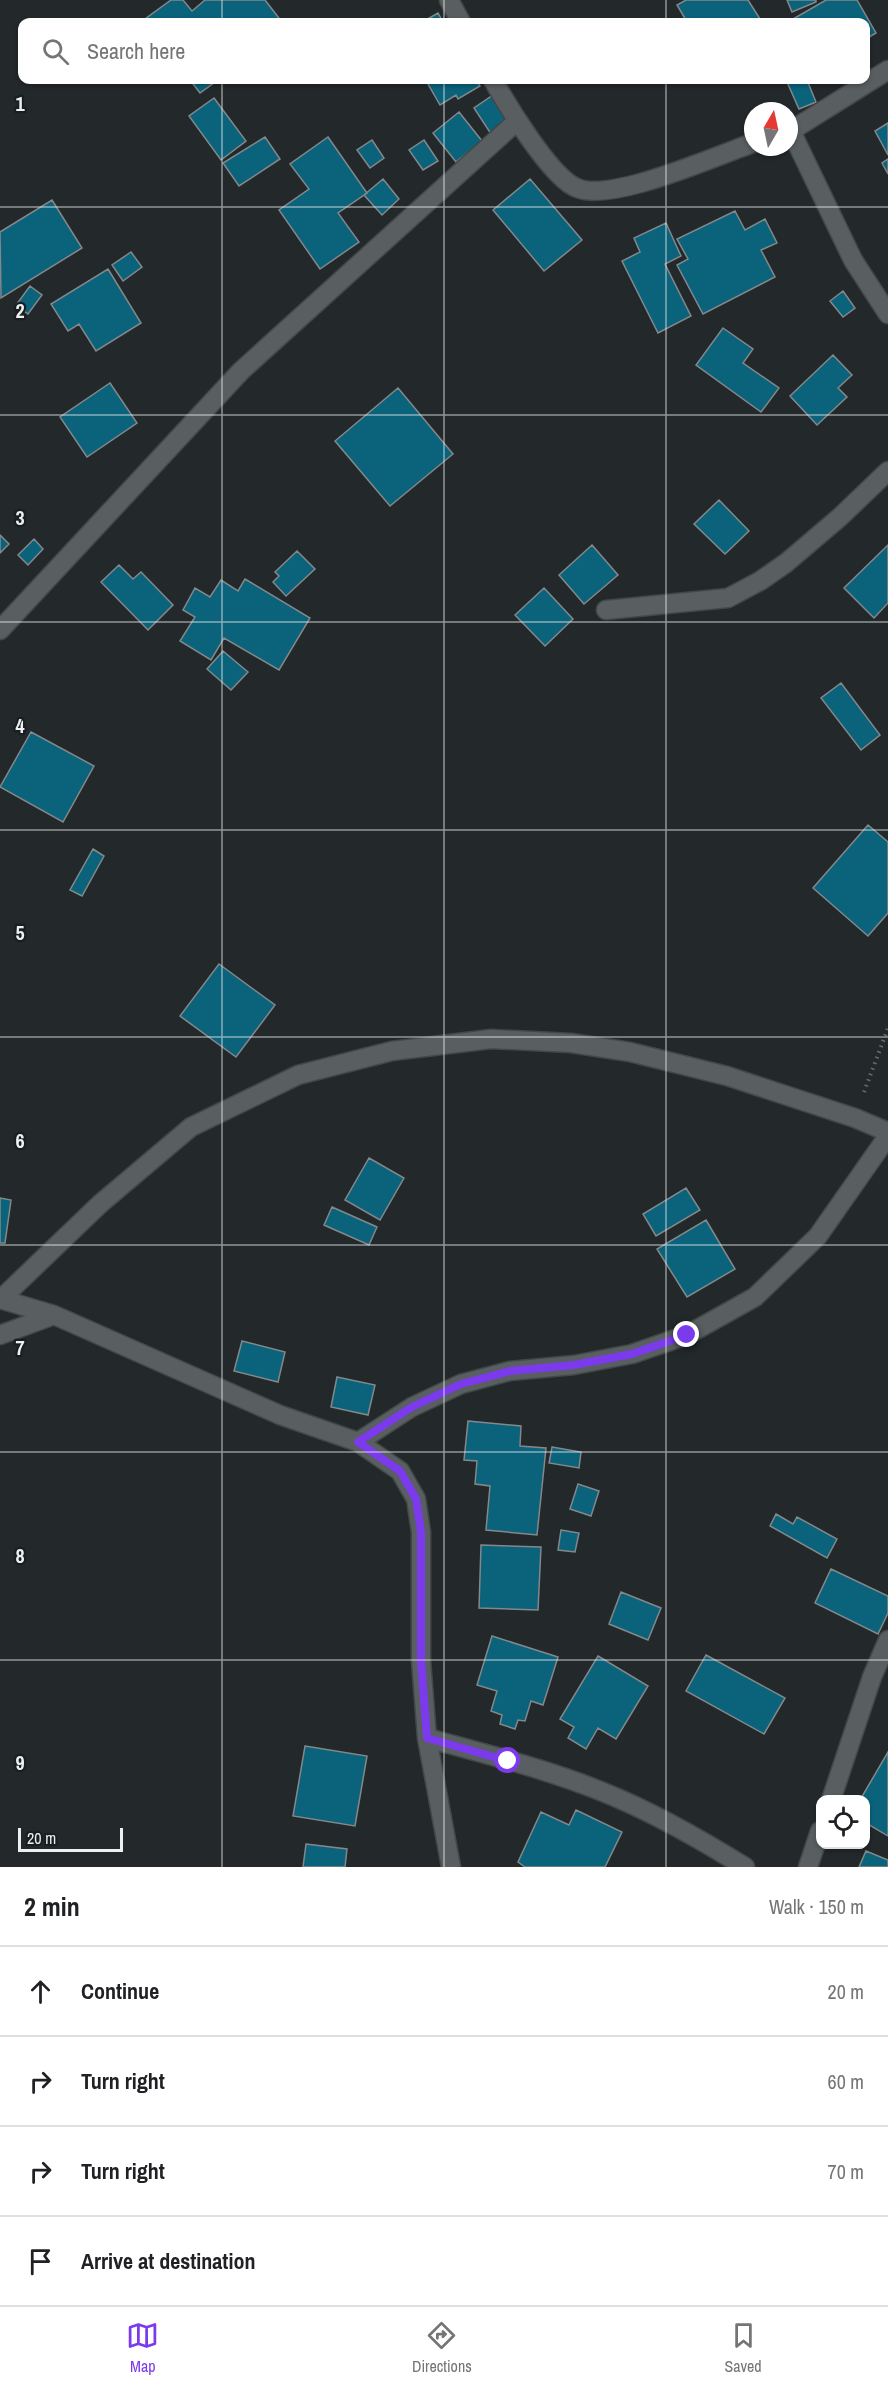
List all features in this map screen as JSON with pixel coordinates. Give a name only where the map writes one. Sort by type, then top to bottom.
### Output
[{"type":"street","points":[[449,0],[459,18]]},
{"type":"street","points":[[870,81],[888,70]]},
{"type":"street","points":[[495,84],[517,121],[560,175],[575,188],[593,192],[620,188],[744,146]]},
{"type":"street","points":[[798,127],[866,84]]},
{"type":"street","points":[[0,630],[241,371],[517,121]]},
{"type":"street","points":[[798,148],[853,260],[888,314]]},
{"type":"street","points":[[606,610],[728,598],[760,581],[786,563],[840,517],[888,471]]},
{"type":"street","points":[[358,1442],[412,1407],[461,1384],[510,1371],[574,1365],[632,1354],[687,1335],[756,1297],[819,1236],[888,1134],[855,1118],[727,1076],[630,1052],[571,1043],[491,1039],[392,1052],[298,1075],[191,1127],[100,1204],[1,1299],[54,1315],[280,1415],[358,1442],[400,1471],[416,1499],[421,1532],[421,1660],[427,1738],[451,1867]]},
{"type":"street","points":[[0,1335],[54,1315]]},
{"type":"street","points":[[833,1795],[872,1677],[888,1640]]},
{"type":"street","points":[[427,1738],[603,1792],[694,1835],[745,1867]]},
{"type":"street","points":[[808,1867],[816,1843]]},
{"type":"path","points":[[855,1118],[888,1028]]},
{"type":"building","points":[[171,0],[183,0],[192,11],[205,0],[265,0],[279,18],[146,18]]},
{"type":"building","points":[[686,0],[748,0],[759,18],[685,18],[677,5]]},
{"type":"building","points":[[787,0],[816,0],[816,2],[792,12]]},
{"type":"building","points":[[826,0],[857,0],[867,18],[795,18]]},
{"type":"building","points":[[438,13],[441,18],[429,18]]},
{"type":"building","points":[[870,23],[876,33],[870,37]]},
{"type":"building","points":[[193,84],[212,84],[200,93]]},
{"type":"building","points":[[428,84],[479,84],[480,86],[458,99],[456,95],[440,105]]},
{"type":"building","points":[[788,84],[809,84],[816,102],[799,109],[798,102],[796,102]]},
{"type":"building","points":[[493,95],[510,120],[491,134],[474,108]]},
{"type":"building","points":[[214,98],[246,141],[221,160],[189,116]]},
{"type":"building","points":[[459,112],[482,141],[456,162],[433,133]]},
{"type":"building","points":[[888,123],[888,155],[875,131]]},
{"type":"building","points":[[265,137],[280,159],[239,186],[223,163]]},
{"type":"building","points":[[328,137],[367,193],[338,213],[359,242],[320,269],[279,210],[309,189],[290,164]]},
{"type":"building","points":[[372,140],[384,158],[370,168],[357,150]]},
{"type":"building","points":[[424,140],[438,161],[423,170],[409,150]]},
{"type":"building","points":[[888,159],[888,174],[882,163]]},
{"type":"building","points":[[383,179],[399,199],[382,215],[364,195]]},
{"type":"building","points":[[530,179],[582,240],[544,271],[493,210]]},
{"type":"building","points":[[52,200],[82,248],[1,298],[0,232]]},
{"type":"building","points":[[735,211],[745,230],[765,219],[777,243],[761,250],[775,277],[703,314],[677,265],[688,259],[677,239]]},
{"type":"building","points":[[666,223],[681,256],[665,264],[691,316],[658,333],[622,261],[640,252],[634,238]]},
{"type":"building","points":[[131,252],[142,267],[123,281],[112,265]]},
{"type":"building","points":[[108,269],[141,323],[96,351],[79,324],[68,331],[51,304]]},
{"type":"building","points":[[30,286],[42,295],[28,314],[16,305]]},
{"type":"building","points":[[843,291],[855,308],[843,317],[830,301]]},
{"type":"building","points":[[723,328],[753,349],[743,363],[779,388],[761,412],[696,365]]},
{"type":"building","points":[[833,355],[852,375],[838,388],[847,397],[817,425],[790,396]]},
{"type":"building","points":[[110,383],[137,423],[87,457],[60,417]]},
{"type":"building","points":[[398,388],[453,454],[390,506],[335,441]]},
{"type":"building","points":[[719,500],[749,531],[725,554],[694,524]]},
{"type":"building","points":[[0,535],[9,544],[0,553]]},
{"type":"building","points":[[34,539],[43,549],[28,565],[18,555]]},
{"type":"building","points":[[592,545],[618,575],[584,604],[559,575]]},
{"type":"building","points":[[888,545],[888,603],[874,618],[844,588]]},
{"type":"building","points":[[297,551],[315,569],[286,596],[273,582],[279,576],[275,572]]},
{"type":"building","points":[[119,565],[133,579],[141,572],[173,605],[148,630],[101,582]]},
{"type":"building","points":[[245,579],[310,618],[279,670],[224,638],[211,660],[180,641],[195,617],[183,610],[195,588],[210,597],[221,580],[238,591]]},
{"type":"building","points":[[544,588],[573,619],[545,646],[515,615]]},
{"type":"building","points":[[223,651],[248,672],[231,690],[207,669]]},
{"type":"building","points":[[841,683],[880,735],[861,750],[821,698]]},
{"type":"building","points":[[31,732],[94,766],[63,822],[0,787]]},
{"type":"building","points":[[868,825],[888,842],[888,913],[868,936],[813,888]]},
{"type":"building","points":[[93,849],[104,856],[82,896],[70,890]]},
{"type":"building","points":[[219,964],[275,1005],[236,1057],[180,1016]]},
{"type":"building","points":[[369,1158],[404,1178],[380,1220],[345,1200]]},
{"type":"building","points":[[686,1188],[700,1210],[656,1236],[643,1214]]},
{"type":"building","points":[[0,1198],[11,1200],[5,1243],[0,1243]]},
{"type":"building","points":[[332,1207],[377,1227],[369,1245],[324,1225]]},
{"type":"building","points":[[706,1220],[735,1269],[687,1297],[657,1249]]},
{"type":"building","points":[[242,1341],[285,1352],[278,1382],[234,1371]]},
{"type":"building","points":[[337,1377],[375,1385],[368,1415],[331,1407]]},
{"type":"building","points":[[468,1421],[521,1426],[520,1446],[546,1448],[537,1535],[486,1530],[490,1486],[475,1484],[477,1461],[464,1460]]},
{"type":"building","points":[[552,1447],[581,1452],[579,1468],[549,1463]]},
{"type":"building","points":[[578,1484],[599,1491],[591,1516],[570,1509]]},
{"type":"building","points":[[776,1514],[793,1524],[797,1517],[837,1539],[827,1558],[770,1526]]},
{"type":"building","points":[[561,1530],[579,1533],[575,1552],[558,1550]]},
{"type":"building","points":[[481,1545],[541,1547],[538,1610],[479,1608]]},
{"type":"building","points":[[831,1569],[888,1596],[888,1613],[878,1634],[815,1603]]},
{"type":"building","points":[[621,1592],[661,1608],[648,1640],[609,1624]]},
{"type":"building","points":[[492,1636],[558,1657],[543,1705],[531,1701],[525,1721],[518,1720],[515,1729],[500,1724],[502,1715],[491,1711],[497,1691],[477,1685]]},
{"type":"building","points":[[706,1655],[785,1698],[764,1734],[686,1691]]},
{"type":"building","points":[[598,1656],[648,1686],[616,1739],[598,1728],[586,1749],[568,1738],[574,1727],[560,1719]]},
{"type":"building","points":[[305,1746],[367,1756],[355,1826],[293,1816]]},
{"type":"building","points":[[888,1752],[888,1836],[870,1825],[870,1795],[863,1795]]},
{"type":"building","points":[[576,1810],[622,1832],[605,1867],[525,1867],[518,1862],[541,1812],[569,1825]]},
{"type":"building","points":[[306,1844],[347,1849],[345,1867],[303,1867]]},
{"type":"building","points":[[866,1851],[888,1860],[888,1867],[859,1867]]},
{"type":"route","points":[[508,1761],[427,1738],[421,1660],[421,1532],[416,1499],[400,1471],[358,1442],[412,1407],[461,1384],[510,1371],[574,1365],[632,1354],[687,1335]]}]
